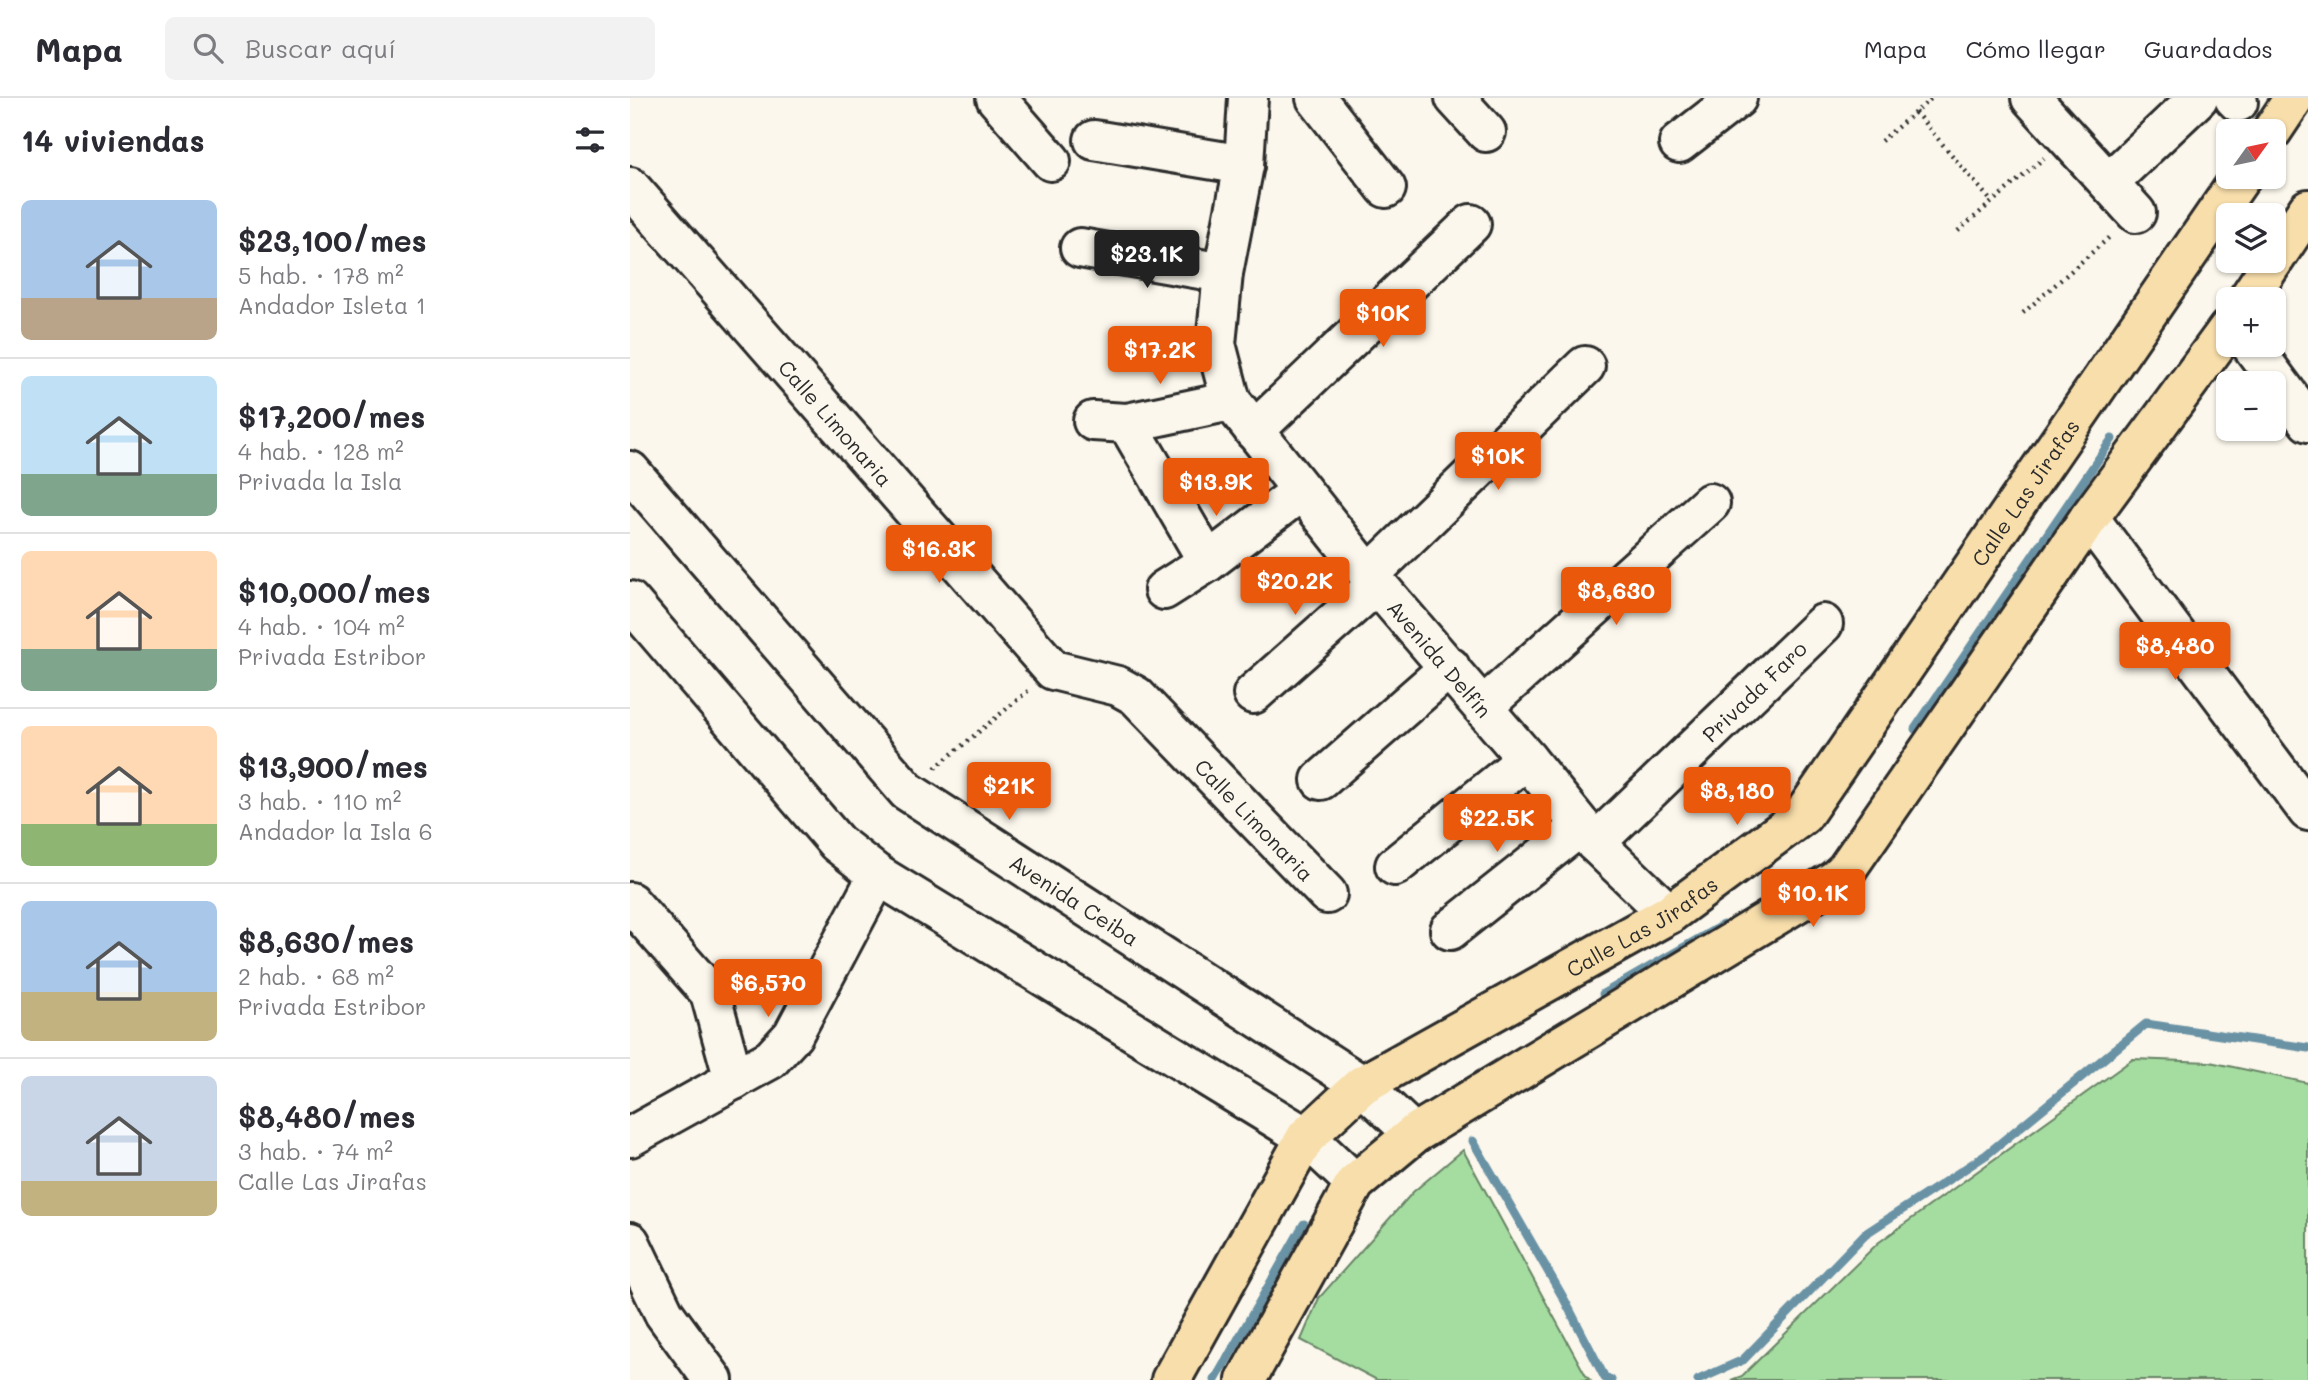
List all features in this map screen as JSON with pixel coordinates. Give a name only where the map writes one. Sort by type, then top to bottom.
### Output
[{"type":"main road","points":[[2280,119],[2294,98]]},
{"type":"main road","name":"Calle Las Jirafas","points":[[1171,1380],[1306,1137],[1362,1085],[1670,914],[1803,815],[1816,800],[2233,189]]},
{"type":"main road","points":[[2256,287],[2308,209]]},
{"type":"main road","points":[[1247,1380],[1355,1183],[1414,1134],[1835,880],[1846,870],[2089,518],[2216,345]]},
{"type":"street","points":[[996,98],[1051,161]]},
{"type":"street","name":"Avenida Delfín","points":[[1248,98],[1244,165],[1223,273],[1216,344],[1231,401],[1300,492],[1527,758],[1588,834],[1670,914]]},
{"type":"street","points":[[1316,98],[1386,188]]},
{"type":"street","points":[[1455,98],[1486,132]]},
{"type":"street","points":[[1679,143],[1737,98]]},
{"type":"street","points":[[2032,98],[2110,181],[2136,214]]},
{"type":"street","points":[[2110,181],[2198,98]]},
{"type":"street","points":[[1094,140],[1244,165]]},
{"type":"street","name":"Calle Limonaria","points":[[630,187],[1053,670],[1118,686],[1136,696],[1327,894]]},
{"type":"street","points":[[1254,431],[1471,224]]},
{"type":"street","points":[[1080,248],[1223,273]]},
{"type":"street","points":[[2260,357],[2308,422]]},
{"type":"street","points":[[1253,694],[1373,580],[1585,366]]},
{"type":"street","points":[[1208,562],[1110,422],[1231,401]]},
{"type":"street","name":"Avenida Ceiba","points":[[630,471],[907,791],[1362,1085],[1414,1134]]},
{"type":"street","points":[[1164,590],[1208,562],[1300,492]]},
{"type":"street","points":[[1483,707],[1710,503]]},
{"type":"street","points":[[2089,518],[2308,811]]},
{"type":"street","points":[[630,601],[837,843],[878,875],[1306,1137],[1355,1183]]},
{"type":"street","name":"Privada Faro","points":[[1450,930],[1588,834],[1823,624]]},
{"type":"street","points":[[1321,780],[1450,667]]},
{"type":"street","points":[[1395,866],[1527,758]]},
{"type":"street","points":[[630,1137],[771,1059],[793,1035],[878,875]]},
{"type":"street","points":[[630,902],[710,993],[734,1080]]},
{"type":"street","points":[[630,1242],[664,1313],[713,1380]]},
{"type":"path","points":[[1881,141],[1932,98]]},
{"type":"path","points":[[1915,112],[1992,202]]},
{"type":"path","points":[[1958,232],[2069,138]]},
{"type":"path","points":[[2023,313],[2136,214]]},
{"type":"path","points":[[907,791],[1053,670]]},
{"type":"green space","points":[[2133,1059],[2210,1062],[2308,1083],[2308,1380],[1731,1380],[1742,1376],[1878,1243]]},
{"type":"green space","points":[[1463,1150],[1590,1380],[1377,1380],[1301,1340],[1319,1298],[1413,1192]]},
{"type":"waterway","points":[[1915,729],[2112,439]]},
{"type":"waterway","points":[[1603,994],[1723,925]]},
{"type":"waterway","points":[[1698,1380],[1743,1360],[1865,1234],[1986,1155],[2146,1024],[2308,1048]]},
{"type":"waterway","points":[[1473,1141],[1564,1299],[1605,1378],[1611,1380]]},
{"type":"waterway","points":[[1215,1380],[1304,1224]]}]
